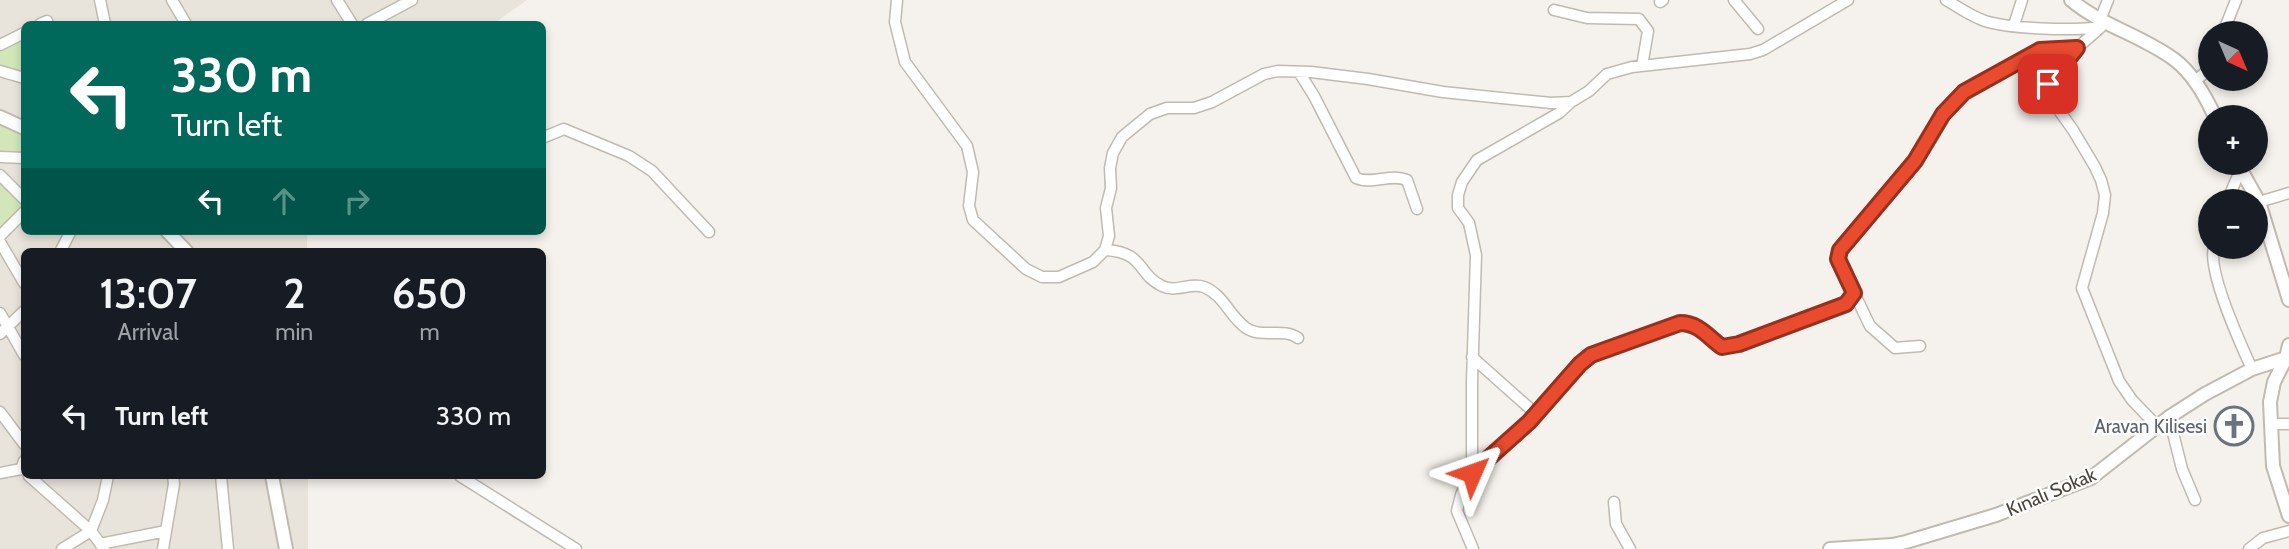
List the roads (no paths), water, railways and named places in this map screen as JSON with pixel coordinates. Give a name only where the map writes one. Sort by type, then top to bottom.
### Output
[{"type":"street","points":[[100,0],[104,21]]},
{"type":"street","points":[[172,0],[184,21]]},
{"type":"street","points":[[337,0],[350,21]]},
{"type":"street","points":[[374,21],[412,0]]},
{"type":"street","points":[[897,0],[895,22],[905,62],[967,146],[973,172],[969,206],[973,220],[1026,269],[1042,278],[1059,277],[1093,262],[1105,250],[1109,236],[1106,208],[1111,188],[1112,153],[1122,137],[1150,114],[1167,108],[1194,108],[1212,102],[1264,74],[1278,71],[1299,72],[1368,79],[1443,92],[1552,103],[1571,102]]},
{"type":"street","points":[[1734,0],[1758,29]]},
{"type":"street","points":[[1472,473],[1472,357],[1476,255],[1469,223],[1458,208],[1458,195],[1462,182],[1477,160],[1550,118],[1589,91],[1607,74],[1642,66],[1750,54],[1763,50],[1848,0]]},
{"type":"street","points":[[1946,0],[1982,20],[2014,25],[2060,29],[2104,24]]},
{"type":"street","points":[[2014,25],[2022,0]]},
{"type":"street","points":[[2071,0],[2104,24],[2176,61],[2195,81],[2209,105]]},
{"type":"street","points":[[2108,0],[2104,24],[2077,48],[2048,84],[2048,95],[2095,167],[2105,195],[2103,213],[2082,288],[2119,381],[2157,426]]},
{"type":"street","points":[[2228,21],[2237,2]]},
{"type":"street","points":[[1553,10],[1587,18],[1639,19],[1648,31],[1642,66]]},
{"type":"street","points":[[0,45],[21,34]]},
{"type":"street","points":[[1920,346],[1895,348],[1887,344],[1870,326],[1838,259],[1840,250],[1915,161],[1951,104],[1979,83],[2040,50],[2077,48]]},
{"type":"street","points":[[0,71],[21,77]]},
{"type":"street","points":[[1299,72],[1356,178],[1363,181],[1401,177],[1407,180],[1417,209]]},
{"type":"street","points":[[0,117],[21,127]]},
{"type":"street","points":[[546,136],[564,129],[642,163],[660,178],[709,232]]},
{"type":"street","points":[[0,157],[21,158]]},
{"type":"street","points":[[0,176],[21,196]]},
{"type":"street","points":[[2268,200],[2289,194]]},
{"type":"street","points":[[0,236],[21,215]]},
{"type":"street","points":[[2268,230],[2289,296]]},
{"type":"street","points":[[171,235],[183,248]]},
{"type":"street","points":[[0,242],[21,278]]},
{"type":"street","points":[[1105,250],[1128,254],[1166,288],[1200,285],[1207,288],[1217,294],[1245,327],[1256,332],[1287,334],[1298,338]]},
{"type":"street","points":[[2213,259],[2216,274],[2252,369]]},
{"type":"street","points":[[1473,549],[1457,511],[1461,495],[1472,473],[1536,415],[1580,364],[1598,352],[1680,323],[1690,323],[1698,327],[1722,347],[1739,344],[1846,304],[1854,293]]},
{"type":"street","points":[[0,313],[4,331],[21,351]]},
{"type":"street","points":[[4,331],[21,314]]},
{"type":"street","points":[[2288,350],[2274,382],[2270,402],[2270,450],[2284,489],[2289,516]]},
{"type":"street","name":"Kınalı Sokak","points":[[1830,549],[1906,542],[2047,497],[2091,478],[2169,417],[2288,350]]},
{"type":"street","points":[[1472,357],[1536,415]]},
{"type":"street","points":[[0,412],[21,440]]},
{"type":"street","points":[[2169,417],[2182,468],[2195,500]]},
{"type":"street","points":[[2272,424],[2289,424]]},
{"type":"street","points":[[0,473],[21,470]]},
{"type":"street","points":[[36,479],[91,531],[102,546],[166,531]]},
{"type":"street","points":[[62,549],[91,531],[103,500],[107,479]]},
{"type":"street","points":[[163,549],[173,479]]},
{"type":"street","points":[[223,479],[228,549]]},
{"type":"street","points":[[273,479],[286,549]]},
{"type":"street","points":[[465,479],[576,549]]},
{"type":"street","points":[[1614,502],[1616,524],[1630,549]]},
{"type":"street","points":[[2249,549],[2263,538],[2289,531]]},
{"type":"place","name":"Aravan Kilisesi","points":[[2234,426]]}]
